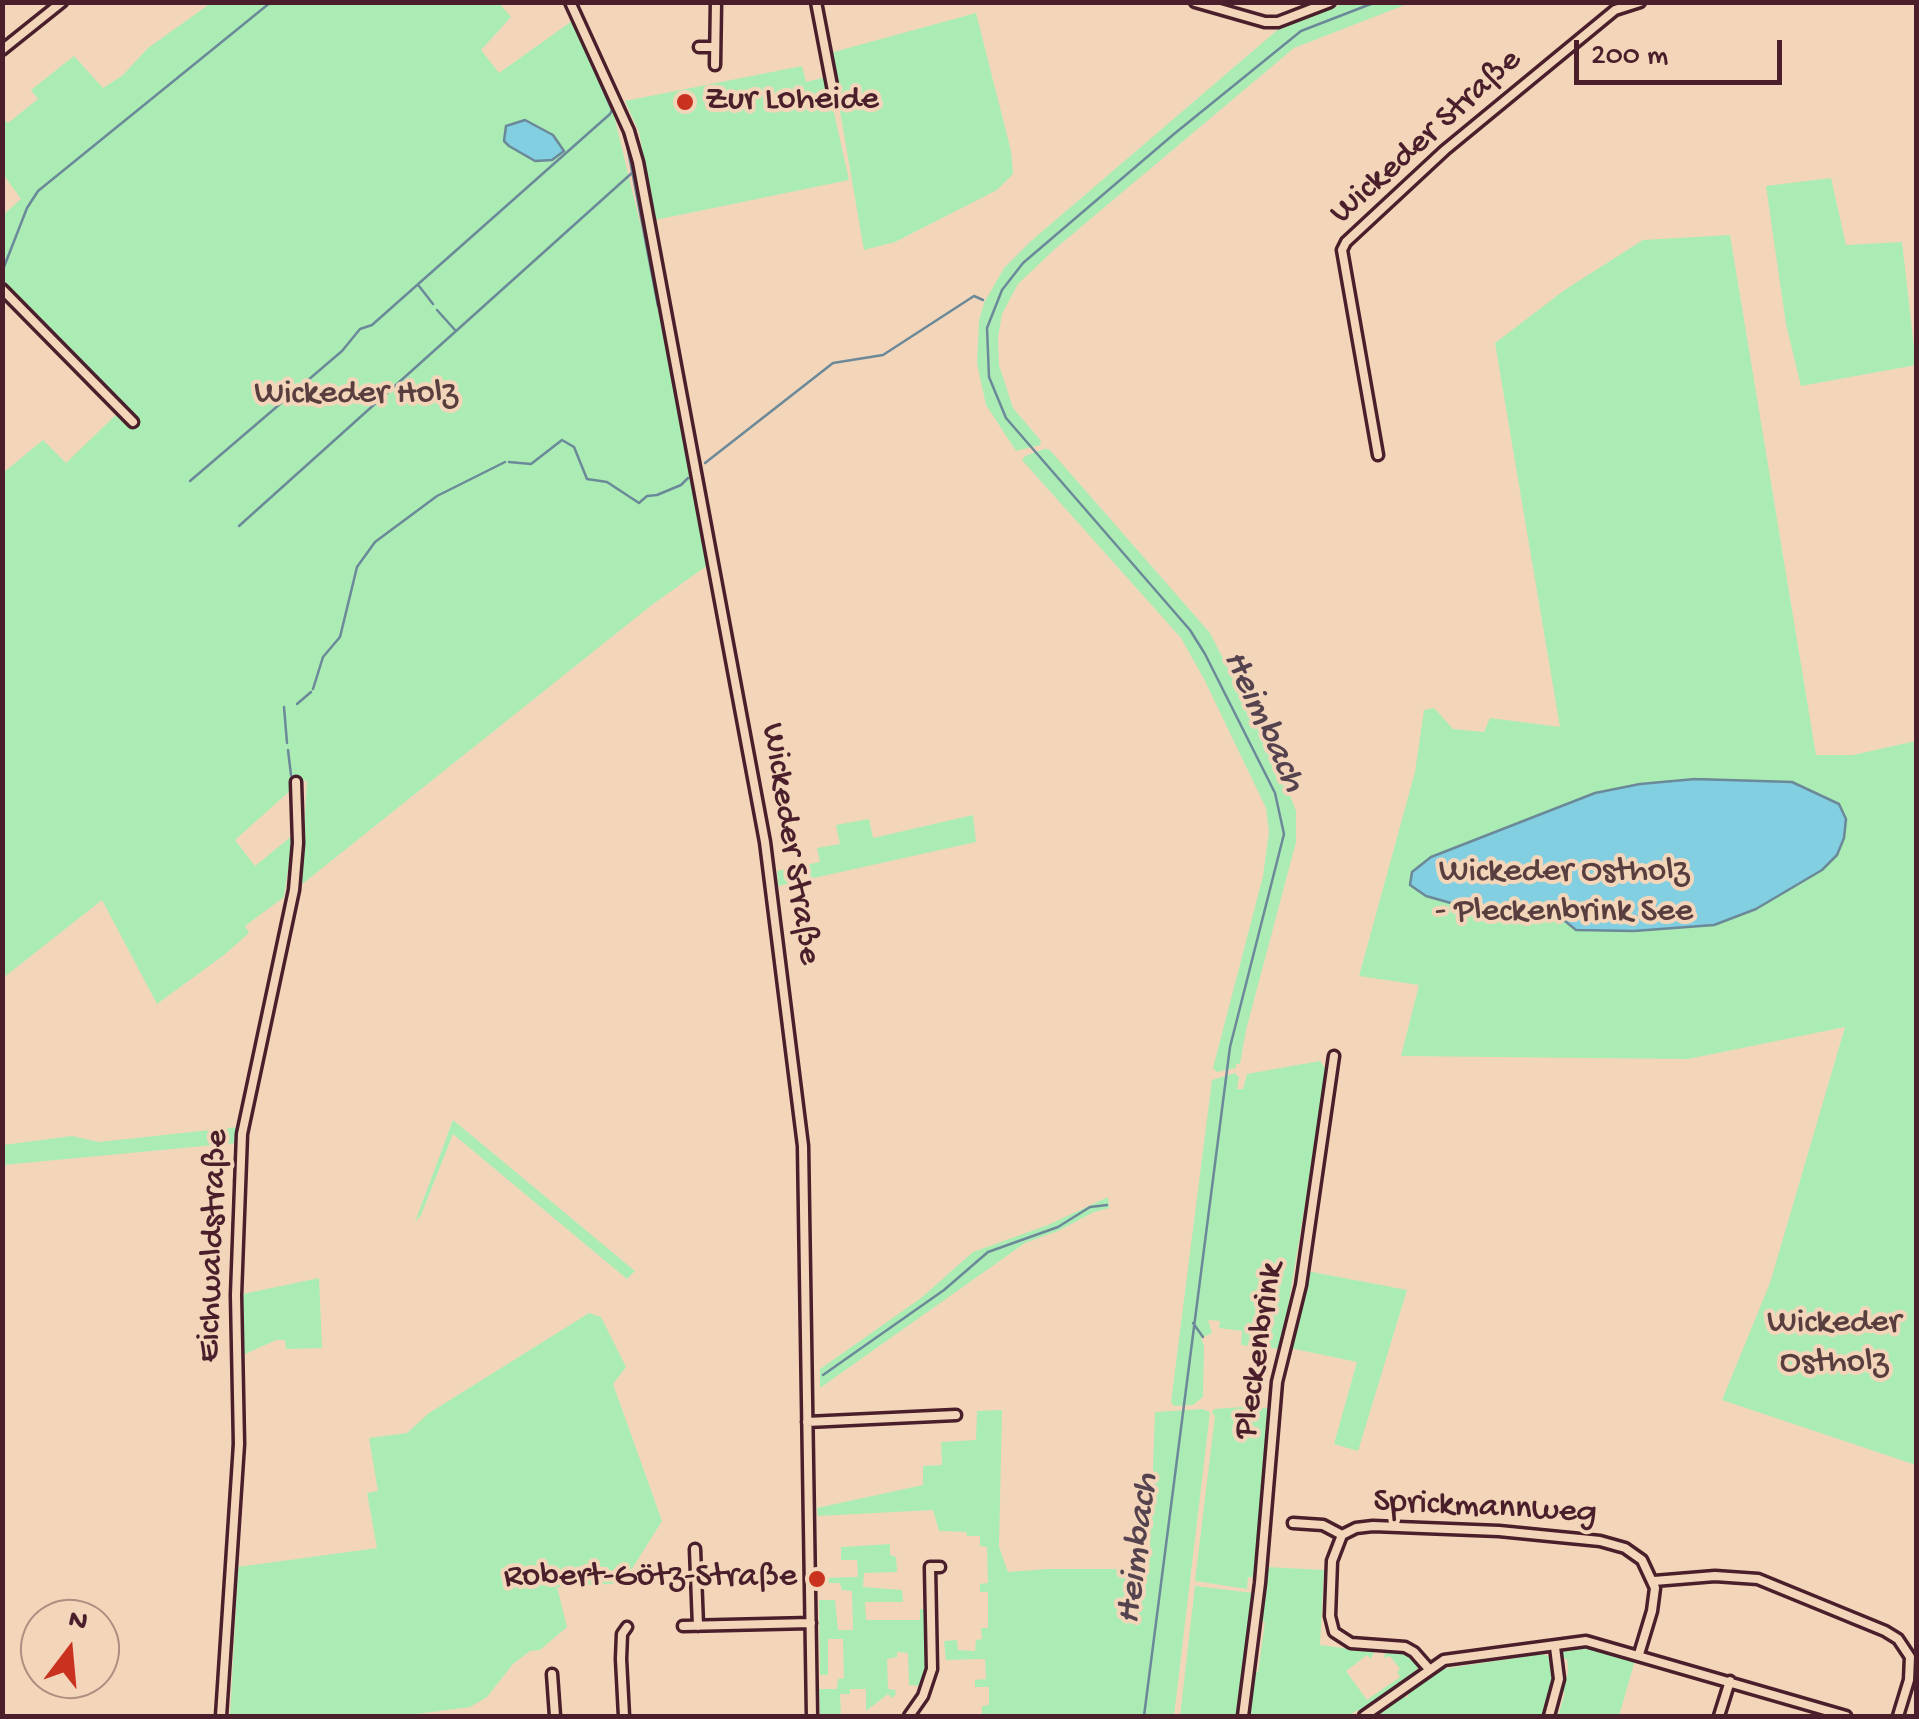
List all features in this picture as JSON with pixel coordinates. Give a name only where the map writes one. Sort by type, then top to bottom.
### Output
[{"type":"street","points":[[2,50],[62,2]]},
{"type":"street","name":"Wickeder Straße","points":[[570,2],[630,131],[637,158],[763,829],[803,1146],[812,1716]]},
{"type":"street","points":[[715,65],[716,2]]},
{"type":"street","points":[[816,2],[834,96]]},
{"type":"street","points":[[1195,2],[1265,22],[1278,22],[1330,2]]},
{"type":"street","points":[[1604,2],[1615,10]]},
{"type":"street","name":"Wickeder Straße","points":[[1378,454],[1342,250],[1393,196],[1445,150],[1615,10],[1640,2]]},
{"type":"street","points":[[699,46],[715,47]]},
{"type":"street","points":[[2,289],[134,422]]},
{"type":"street","name":"Eichwaldstraße","points":[[222,1716],[239,1444],[236,1295],[242,1134],[294,890],[298,843],[296,782]]},
{"type":"street","name":"Pleckenbrink","points":[[1243,1716],[1260,1583],[1277,1382],[1300,1285],[1334,1056]]},
{"type":"street","points":[[808,1422],[956,1415]]},
{"type":"street","name":"Sprickmannweg","points":[[1293,1523],[1323,1524],[1342,1535]]},
{"type":"street","name":"Sprickmannweg","points":[[1429,1670],[1405,1647],[1352,1642],[1334,1632],[1330,1616],[1332,1561],[1342,1535],[1374,1526],[1499,1531],[1600,1542],[1634,1553],[1654,1581]]},
{"type":"street","points":[[694,1549],[698,1626]]},
{"type":"street","points":[[909,1716],[923,1696],[931,1672],[930,1567],[940,1567]]},
{"type":"street","points":[[1639,1654],[1654,1603],[1654,1581],[1716,1576],[1758,1579],[1888,1632],[1902,1644],[1910,1657],[1909,1680],[1898,1716]]},
{"type":"street","points":[[683,1626],[811,1623]]},
{"type":"street","points":[[624,1716],[622,1634],[628,1627]]},
{"type":"street","points":[[1364,1716],[1449,1659],[1586,1641],[1846,1716]]},
{"type":"street","points":[[1550,1716],[1559,1679],[1555,1646]]},
{"type":"street","points":[[552,1674],[555,1716]]},
{"type":"street","points":[[1720,1716],[1730,1682]]},
{"type":"green space","name":"Wickeder Holz","points":[[211,3],[499,3],[511,17],[481,50],[499,73],[572,21],[611,103],[660,306],[708,565],[653,604],[301,885],[307,780],[292,789],[235,840],[255,866],[293,835],[284,897],[245,926],[249,933],[224,955],[157,1004],[102,900],[3,978],[3,473],[43,440],[66,463],[123,408],[11,294],[3,302],[3,215],[21,199],[3,174],[3,118],[8,123],[38,99],[31,90],[74,56],[103,88],[123,75],[148,48]]},
{"type":"green space","points":[[1346,3],[1410,3],[1294,48],[1018,284],[1002,314],[999,365],[1013,408],[1041,441],[1040,445],[1016,451],[986,405],[977,363],[984,303],[1004,268],[1282,26]]},
{"type":"green space","points":[[976,13],[1011,151],[1013,174],[997,190],[895,242],[864,250],[830,53]]},
{"type":"green space","points":[[802,66],[806,82],[826,77],[849,180],[655,220],[639,132],[625,101]]},
{"type":"green space","points":[[1831,178],[1846,245],[1902,242],[1916,365],[1801,386],[1786,324],[1766,186]]},
{"type":"green space","name":"Wickeder Ostholz - Pleckenbrink See","points":[[1730,235],[1816,755],[1853,755],[1916,741],[1916,1465],[1722,1400],[1770,1283],[1845,1027],[1688,1059],[1401,1056],[1419,985],[1359,976],[1415,772],[1424,710],[1434,708],[1453,729],[1484,732],[1490,718],[1560,727],[1495,343],[1566,289],[1643,240]]},
{"type":"green space","points":[[1049,449],[1210,633],[1283,777],[1296,811],[1296,842],[1236,1068],[1217,1072],[1213,1068],[1263,876],[1269,832],[1266,808],[1181,638],[1022,460]]},
{"type":"green space","points":[[973,815],[976,842],[778,886],[777,871],[820,862],[817,848],[840,844],[836,825],[869,819],[873,838]]},
{"type":"green space","points":[[1320,1061],[1327,1071],[1281,1349],[1241,1345],[1242,1331],[1219,1328],[1220,1321],[1208,1320],[1212,1333],[1201,1338],[1203,1397],[1193,1405],[1174,1406],[1171,1402],[1212,1080],[1235,1073],[1239,1077],[1237,1089],[1243,1089],[1247,1074]]},
{"type":"green space","points":[[453,1120],[635,1271],[627,1279],[453,1134],[415,1222]]},
{"type":"green space","points":[[238,1127],[236,1143],[3,1165],[3,1145],[72,1136],[99,1142]]},
{"type":"green space","points":[[1108,1197],[1109,1208],[1025,1243],[820,1388],[820,1369],[921,1298],[973,1252],[1048,1225]]},
{"type":"green space","points":[[1307,1271],[1407,1290],[1358,1451],[1334,1444],[1357,1362],[1290,1348]]},
{"type":"green space","points":[[319,1278],[322,1348],[286,1349],[285,1340],[276,1340],[241,1356],[243,1294]]},
{"type":"green space","points":[[589,1313],[601,1317],[626,1367],[613,1384],[662,1521],[623,1583],[557,1587],[567,1627],[540,1650],[530,1651],[513,1664],[487,1697],[470,1707],[401,1716],[230,1716],[238,1567],[377,1548],[367,1493],[378,1491],[369,1438],[407,1433],[429,1413]]},
{"type":"green space","points":[[1214,1409],[1272,1411],[1259,1578],[1248,1577],[1247,1589],[1195,1581],[1215,1416],[1212,1413]]},
{"type":"green space","points":[[1002,1410],[999,1547],[1008,1572],[1149,1572],[1155,1412],[1210,1412],[1174,1716],[982,1716],[982,1706],[989,1705],[989,1687],[975,1687],[975,1680],[986,1679],[985,1659],[946,1660],[944,1641],[957,1640],[958,1650],[975,1651],[976,1640],[982,1639],[981,1628],[988,1628],[988,1592],[980,1592],[980,1584],[988,1583],[987,1547],[980,1546],[980,1536],[939,1531],[933,1510],[818,1516],[817,1508],[923,1485],[923,1466],[942,1465],[941,1442],[976,1440],[977,1411]]},
{"type":"green space","points":[[890,1544],[897,1572],[864,1573],[863,1587],[902,1590],[903,1602],[865,1602],[866,1620],[920,1620],[920,1609],[925,1609],[925,1673],[921,1686],[909,1685],[908,1653],[897,1652],[897,1657],[887,1659],[888,1689],[896,1694],[892,1698],[888,1694],[866,1711],[866,1689],[850,1689],[850,1694],[840,1694],[841,1716],[820,1716],[819,1689],[837,1689],[838,1679],[844,1678],[843,1639],[828,1639],[828,1675],[820,1675],[819,1600],[835,1600],[838,1630],[853,1630],[852,1591],[842,1590],[840,1583],[819,1583],[819,1578],[858,1577],[857,1560],[841,1560],[841,1547]]},
{"type":"green space","points":[[1266,1567],[1324,1570],[1320,1645],[1374,1652],[1371,1659],[1367,1655],[1346,1671],[1367,1700],[1400,1677],[1400,1669],[1390,1656],[1384,1658],[1385,1653],[1407,1654],[1418,1665],[1417,1670],[1361,1714],[1358,1710],[1348,1716],[1245,1716],[1252,1671],[1258,1672],[1265,1622],[1259,1620]]},
{"type":"green space","points":[[1195,1586],[1254,1593],[1256,1598],[1241,1716],[1180,1716]]},
{"type":"green space","points":[[1586,1648],[1635,1660],[1619,1716],[1558,1716],[1565,1693],[1560,1690],[1562,1679],[1567,1678],[1568,1669],[1567,1659],[1560,1655]]},
{"type":"green space","points":[[1543,1654],[1552,1658],[1554,1676],[1543,1716],[1375,1716],[1405,1695],[1408,1698],[1408,1692],[1442,1669]]},
{"type":"water","points":[[525,120],[553,135],[564,151],[552,160],[535,161],[509,146],[504,141],[506,126]]},
{"type":"water","points":[[1695,779],[1792,782],[1839,804],[1846,819],[1837,855],[1822,870],[1756,909],[1714,925],[1634,931],[1576,930],[1555,913],[1541,919],[1479,911],[1426,896],[1410,885],[1412,872],[1431,857],[1595,793]]},
{"type":"waterway","points":[[2,272],[27,208],[38,191],[271,2]]},
{"type":"waterway","name":"Heimbach","points":[[1144,1716],[1230,1047],[1284,834],[1275,793],[1190,630],[1006,418],[989,377],[987,328],[1002,290],[1023,263],[1174,134],[1301,31],[1376,2]]},
{"type":"waterway","points":[[190,481],[610,114],[612,110],[594,69]]},
{"type":"waterway","points":[[626,140],[658,306]]},
{"type":"waterway","points":[[239,526],[633,172]]},
{"type":"waterway","points":[[419,286],[433,304]]},
{"type":"waterway","points":[[705,463],[833,363],[883,355],[974,296],[983,300]]},
{"type":"waterway","points":[[437,310],[455,330]]},
{"type":"waterway","points":[[509,462],[531,464],[562,440],[574,447],[587,479],[607,482],[639,503],[647,496],[681,485],[688,478]]},
{"type":"waterway","points":[[313,689],[323,657],[340,637],[357,567],[375,542],[437,496],[505,462]]},
{"type":"waterway","points":[[297,704],[311,692]]},
{"type":"waterway","points":[[284,707],[287,743]]},
{"type":"waterway","points":[[288,750],[291,775]]},
{"type":"waterway","points":[[236,1133],[251,1072]]},
{"type":"waterway","points":[[234,1182],[236,1139]]},
{"type":"waterway","points":[[231,1277],[234,1195]]},
{"type":"waterway","points":[[823,1375],[944,1290],[988,1252],[1058,1227],[1090,1207],[1107,1205]]},
{"type":"waterway","points":[[231,1284],[231,1318]]},
{"type":"waterway","points":[[1193,1323],[1203,1337]]},
{"type":"waterway","points":[[231,1326],[232,1354]]},
{"type":"waterway","points":[[232,1360],[233,1384]]},
{"type":"waterway","points":[[233,1390],[233,1430]]},
{"type":"waterway","points":[[232,1487],[233,1436]]},
{"type":"waterway","points":[[228,1543],[231,1494]]},
{"type":"waterway","points":[[225,1595],[228,1550]]},
{"type":"waterway","points":[[223,1624],[224,1604]]},
{"type":"waterway","points":[[219,1693],[222,1644]]},
{"type":"place","name":"Zur Loheide","points":[[685,102]]},
{"type":"place","name":"Robert-Götz-Straße","points":[[817,1579]]},
{"type":"park label","name":"Wickeder Ostholz","points":[[1834,1345]]}]
